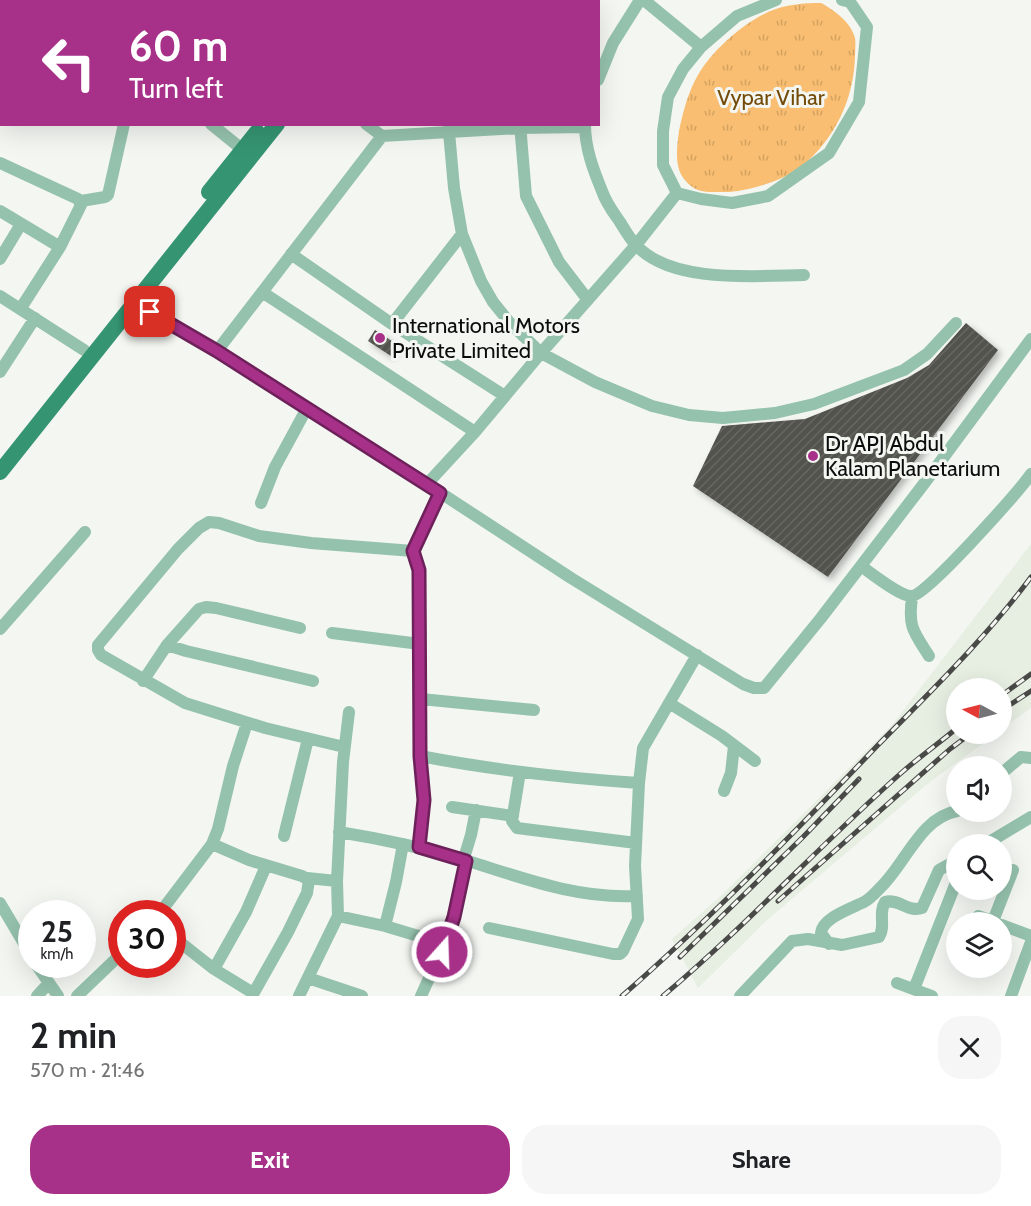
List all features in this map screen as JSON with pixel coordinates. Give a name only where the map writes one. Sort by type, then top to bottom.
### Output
[{"type":"main road","points":[[0,456],[262,126]]},
{"type":"main road","points":[[0,472],[275,126]]},
{"type":"street","points":[[600,75],[613,43],[642,0],[700,47]]},
{"type":"street","points":[[677,193],[663,165],[663,131],[668,97],[683,69],[700,47],[737,16],[776,0]]},
{"type":"street","points":[[677,193],[732,203],[768,196],[829,153],[859,102],[867,27],[848,1]]},
{"type":"street","points":[[0,163],[81,201],[105,197],[108,195],[124,126]]},
{"type":"street","points":[[213,126],[243,150]]},
{"type":"street","points":[[369,126],[382,136],[449,128],[585,126],[588,155],[606,202],[636,245],[648,256],[693,272],[731,276],[804,275]]},
{"type":"street","points":[[519,126],[526,196],[559,262],[588,300]]},
{"type":"street","points":[[449,128],[454,188],[462,234],[481,281],[493,302],[510,323],[540,352],[595,382],[652,406],[689,415],[723,418],[775,412],[814,404],[904,370],[927,354],[956,323]]},
{"type":"street","points":[[217,351],[382,136]]},
{"type":"street","points":[[427,484],[475,432],[540,352],[636,245],[677,193]]},
{"type":"street","points":[[21,308],[60,247],[81,208],[81,201]]},
{"type":"street","points":[[0,211],[60,247]]},
{"type":"street","points":[[0,259],[21,224]]},
{"type":"street","points":[[392,324],[462,234]]},
{"type":"street","points":[[291,255],[392,324],[505,396]]},
{"type":"street","points":[[262,292],[475,432]]},
{"type":"street","points":[[0,296],[84,350]]},
{"type":"street","points":[[134,302],[217,351],[571,578],[743,684],[754,688],[764,688],[786,662],[1031,339]]},
{"type":"street","points":[[0,372],[35,318]]},
{"type":"street","points":[[261,503],[275,467],[307,408]]},
{"type":"street","points":[[861,566],[902,594],[912,597],[921,593],[954,561],[1031,474]]},
{"type":"street","points":[[419,847],[424,800],[420,756],[419,570],[413,551],[440,493]]},
{"type":"street","points":[[344,747],[247,723],[185,703],[101,655],[98,645],[178,549],[209,522],[259,536],[311,543],[413,551]]},
{"type":"street","points":[[0,629],[85,532]]},
{"type":"street","points":[[912,597],[909,615],[911,628],[928,656]]},
{"type":"street","points":[[143,681],[167,645],[193,614],[206,607],[300,628]]},
{"type":"street","points":[[332,633],[420,644]]},
{"type":"street","points":[[167,645],[313,681]]},
{"type":"street","points":[[489,928],[620,954],[627,945],[638,919],[636,843],[643,748],[696,655]]},
{"type":"street","points":[[421,699],[534,710]]},
{"type":"street","points":[[669,703],[755,761]]},
{"type":"street","points":[[299,996],[338,916],[339,832],[344,747],[349,712]]},
{"type":"street","points":[[170,900],[212,844],[247,723]]},
{"type":"street","points":[[284,836],[308,739]]},
{"type":"street","points":[[724,792],[731,773],[734,746]]},
{"type":"street","points":[[420,756],[520,772],[639,783]]},
{"type":"street","points":[[1012,765],[1022,757],[1031,758]]},
{"type":"street","points":[[520,772],[512,821],[517,828],[636,843]]},
{"type":"street","points":[[452,807],[513,816]]},
{"type":"street","points":[[421,996],[445,944],[454,917],[466,861],[464,858],[476,810]]},
{"type":"street","points":[[829,944],[821,933],[823,927],[847,908],[870,898],[892,876],[906,854],[934,821],[946,814]]},
{"type":"street","points":[[1003,834],[1031,817]]},
{"type":"street","points":[[339,832],[419,847],[566,891],[593,896],[637,896]]},
{"type":"street","points":[[212,844],[266,866],[307,878],[337,881]]},
{"type":"street","points":[[385,926],[403,844]]},
{"type":"street","points":[[214,969],[246,912],[266,866]]},
{"type":"street","points":[[740,996],[792,941],[808,939],[829,944],[854,944],[879,938],[882,933],[881,912],[885,902],[894,901],[914,909],[922,908],[939,870],[946,866]]},
{"type":"street","points":[[1000,912],[1013,870]]},
{"type":"street","points":[[186,947],[252,994],[293,922],[309,884],[307,878]]},
{"type":"street","points":[[914,989],[949,900]]},
{"type":"street","points":[[0,903],[18,934]]},
{"type":"street","points":[[338,916],[385,926],[445,944]]},
{"type":"street","points":[[0,929],[8,918]]},
{"type":"street","points":[[1012,929],[1031,936]]},
{"type":"street","points":[[1011,996],[1031,942]]},
{"type":"street","points":[[77,996],[108,966]]},
{"type":"street","points":[[44,978],[58,996]]},
{"type":"street","points":[[308,978],[362,996]]},
{"type":"street","points":[[897,983],[932,996]]},
{"type":"street","points":[[37,996],[48,984]]},
{"type":"shaded area","points":[[1031,544],[1031,708],[1012,722],[1012,678],[946,678],[946,744],[982,744],[966,756],[946,756],[946,770],[767,920],[698,988],[672,939],[724,893],[892,725]]},
{"type":"green space","name":"Vypar Vihar","points":[[821,3],[846,22],[855,40],[851,88],[840,117],[824,144],[794,172],[754,188],[707,192],[697,190],[688,184],[679,168],[678,143],[684,109],[694,82],[704,65],[732,36],[765,13],[792,5]]},
{"type":"building","name":"Dr APJ Abdul Kalam Planetarium","points":[[966,323],[998,350],[828,577],[693,486],[722,426],[805,419],[907,378],[929,365]]},
{"type":"building","points":[[375,330],[398,345],[391,356],[368,341]]},
{"type":"railway","points":[[622,996],[721,905],[816,810],[958,664],[1031,577]]},
{"type":"railway","points":[[1012,688],[1031,674]]},
{"type":"railway","points":[[1012,703],[1031,691]]},
{"type":"railway","points":[[663,996],[724,942],[870,801],[946,737]]},
{"type":"railway","points":[[778,901],[957,744]]},
{"type":"railway","points":[[680,957],[859,779]]},
{"type":"place","name":"International Motors Private Limited","points":[[380,338]]},
{"type":"place","name":"Dr APJ Abdul Kalam Planetarium","points":[[813,456]]},
{"type":"route","points":[[150,312],[217,351],[440,493],[413,551],[419,570],[420,756],[424,800],[419,847],[466,861],[454,917],[442,952]]}]
